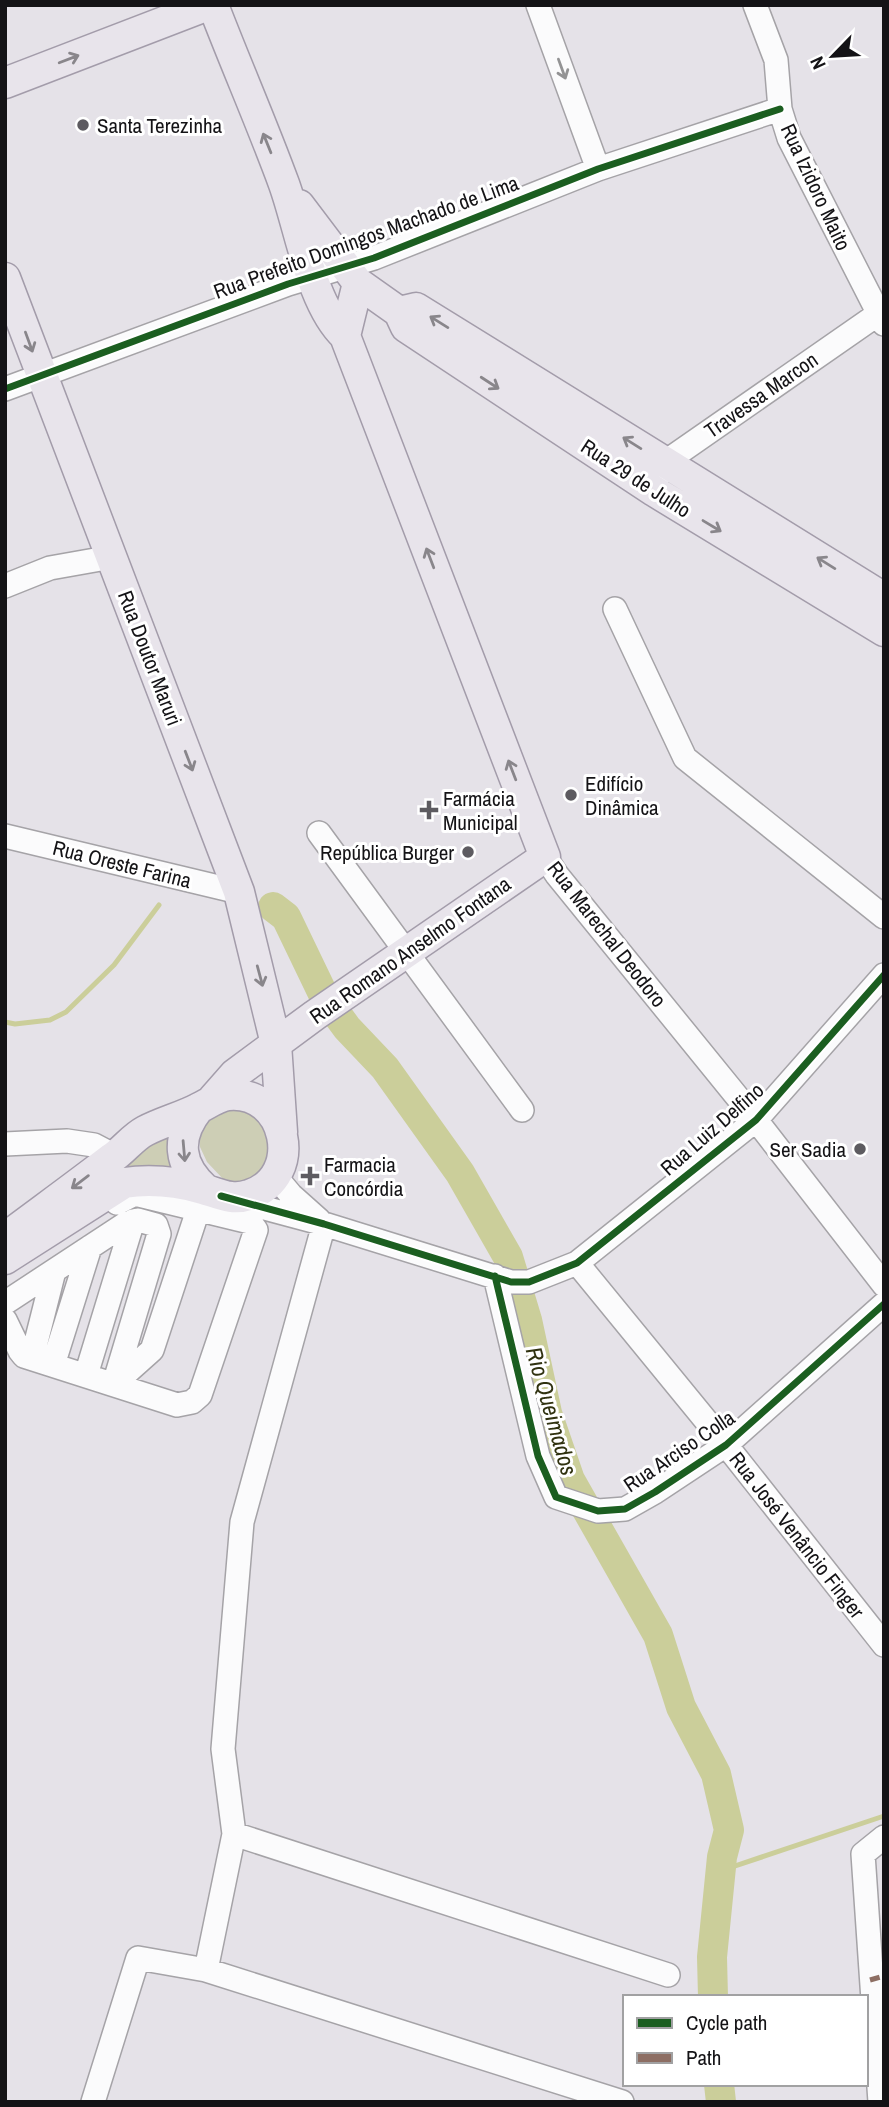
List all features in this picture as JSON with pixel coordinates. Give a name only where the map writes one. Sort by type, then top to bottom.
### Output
[{"type":"main road","points":[[5,83],[210,5]]},
{"type":"main road","name":"Rua Marechal Deodoro","points":[[210,5],[284,185],[312,277],[335,327],[345,336],[545,857]]},
{"type":"main road","name":"Rua Marechal Deodoro","points":[[284,185],[350,275]]},
{"type":"main road","points":[[345,336],[350,275]]},
{"type":"main road","name":"Rua 29 de Julho","points":[[350,275],[399,312],[406,327],[659,477],[884,598]]},
{"type":"main road","name":"Rua Doutor Maruri","points":[[5,278],[239,892],[276,1044],[282,1132]]},
{"type":"main road","name":"Rua 29 de Julho","points":[[659,477],[884,631]]},
{"type":"main road","name":"Rua Romano Anselmo Fontana","points":[[276,1044],[406,951],[545,857]]},
{"type":"main road","points":[[208,1199],[186,1166],[182,1151],[183,1135],[189,1121],[235,1074],[276,1044]]},
{"type":"main road","points":[[5,1259],[120,1170],[145,1131],[206,1104],[229,1095],[246,1097],[262,1104],[274,1116],[282,1132],[285,1147],[275,1176],[265,1187],[251,1195],[236,1198],[208,1199],[120,1170]]},
{"type":"main road","points":[[5,1238],[120,1170]]},
{"type":"street","points":[[538,5],[598,169]]},
{"type":"street","name":"Rua Izidoro Maito","points":[[755,5],[776,60],[780,109],[789,138],[882,316]]},
{"type":"street","name":"Rua Prefeito Domingos Machado de Lima","points":[[5,389],[312,277],[350,275],[374,258],[598,169],[780,109]]},
{"type":"street","name":"Travessa Marcon","points":[[659,477],[882,316]]},
{"type":"street","points":[[5,586],[51,569],[112,557]]},
{"type":"street","points":[[615,609],[685,758],[884,917]]},
{"type":"street","points":[[319,833],[522,1110]]},
{"type":"street","name":"Rua Oreste Farina","points":[[5,836],[239,892]]},
{"type":"street","name":"Rua Marechal Deodoro","points":[[545,857],[756,1120],[884,1285]]},
{"type":"street","name":"Rua Luiz Delfino","points":[[512,1280],[577,1263],[756,1120],[884,975]]},
{"type":"street","points":[[5,1144],[67,1141],[94,1144],[120,1170]]},
{"type":"street","points":[[275,1176],[291,1195],[324,1224]]},
{"type":"street","points":[[5,1274],[133,1195],[208,1199],[324,1224],[512,1280]]},
{"type":"street","points":[[114,1384],[152,1350],[208,1199]]},
{"type":"street","points":[[5,1320],[24,1356],[177,1405],[192,1402],[200,1395],[256,1230],[250,1222],[208,1199]]},
{"type":"street","points":[[5,1303],[133,1221],[156,1225],[159,1234],[114,1384]]},
{"type":"street","points":[[86,1376],[133,1221]]},
{"type":"street","points":[[206,1970],[234,1834],[223,1749],[242,1522],[324,1224]]},
{"type":"street","points":[[42,1361],[90,1247]]},
{"type":"street","name":"Rua José Venâncio Finger","points":[[577,1263],[726,1445],[884,1645]]},
{"type":"street","points":[[42,1361],[54,1271]]},
{"type":"street","name":"Rua Arciso Colla","points":[[512,1280],[538,1456],[556,1497],[598,1511],[625,1509],[726,1445],[884,1304]]},
{"type":"street","points":[[234,1834],[668,1975]]},
{"type":"street","points":[[880,2102],[877,1978],[863,1854],[884,1837]]},
{"type":"street","points":[[93,2102],[138,1958],[206,1970],[622,2102]]},
{"type":"green space","points":[[225,1106],[259,1113],[274,1160],[251,1188],[224,1180],[207,1162],[200,1147],[200,1139],[209,1114]]},
{"type":"green space","points":[[169,1128],[179,1173],[123,1172],[120,1163]]},
{"type":"waterway","points":[[5,1022],[15,1024],[50,1020],[66,1012],[114,965],[159,905]]},
{"type":"waterway","name":"Rio Queimados","points":[[273,907],[286,917],[325,998],[347,1028],[385,1068],[460,1173],[508,1257],[527,1320],[547,1413],[570,1480],[658,1635],[681,1707],[716,1774],[729,1830],[722,1857],[712,1957],[713,1995]]},
{"type":"waterway","points":[[720,1871],[884,1816]]},
{"type":"waterway","name":"Rio Queimados","points":[[719,2086],[721,2102]]},
{"type":"marked path","points":[[870,1980],[884,1976]]},
{"type":"cycle path","points":[[5,389],[288,284],[374,258],[598,169],[780,109]]},
{"type":"cycle path","points":[[221,1196],[324,1224],[511,1282],[529,1282],[577,1263],[756,1120],[884,975]]},
{"type":"cycle path","points":[[495,1276],[538,1456],[556,1497],[598,1511],[625,1509],[726,1445],[884,1304]]},
{"type":"place","name":"Santa Terezinha","points":[[83,125]]},
{"type":"place","name":"Edifício Dinâmica","points":[[571,795]]},
{"type":"place","name":"Farmácia Municipal","points":[[429,810]]},
{"type":"place","name":"República Burger","points":[[468,852]]},
{"type":"place","name":"Ser Sadia","points":[[860,1149]]},
{"type":"place","name":"Farmacia Concórdia","points":[[310,1176]]}]
